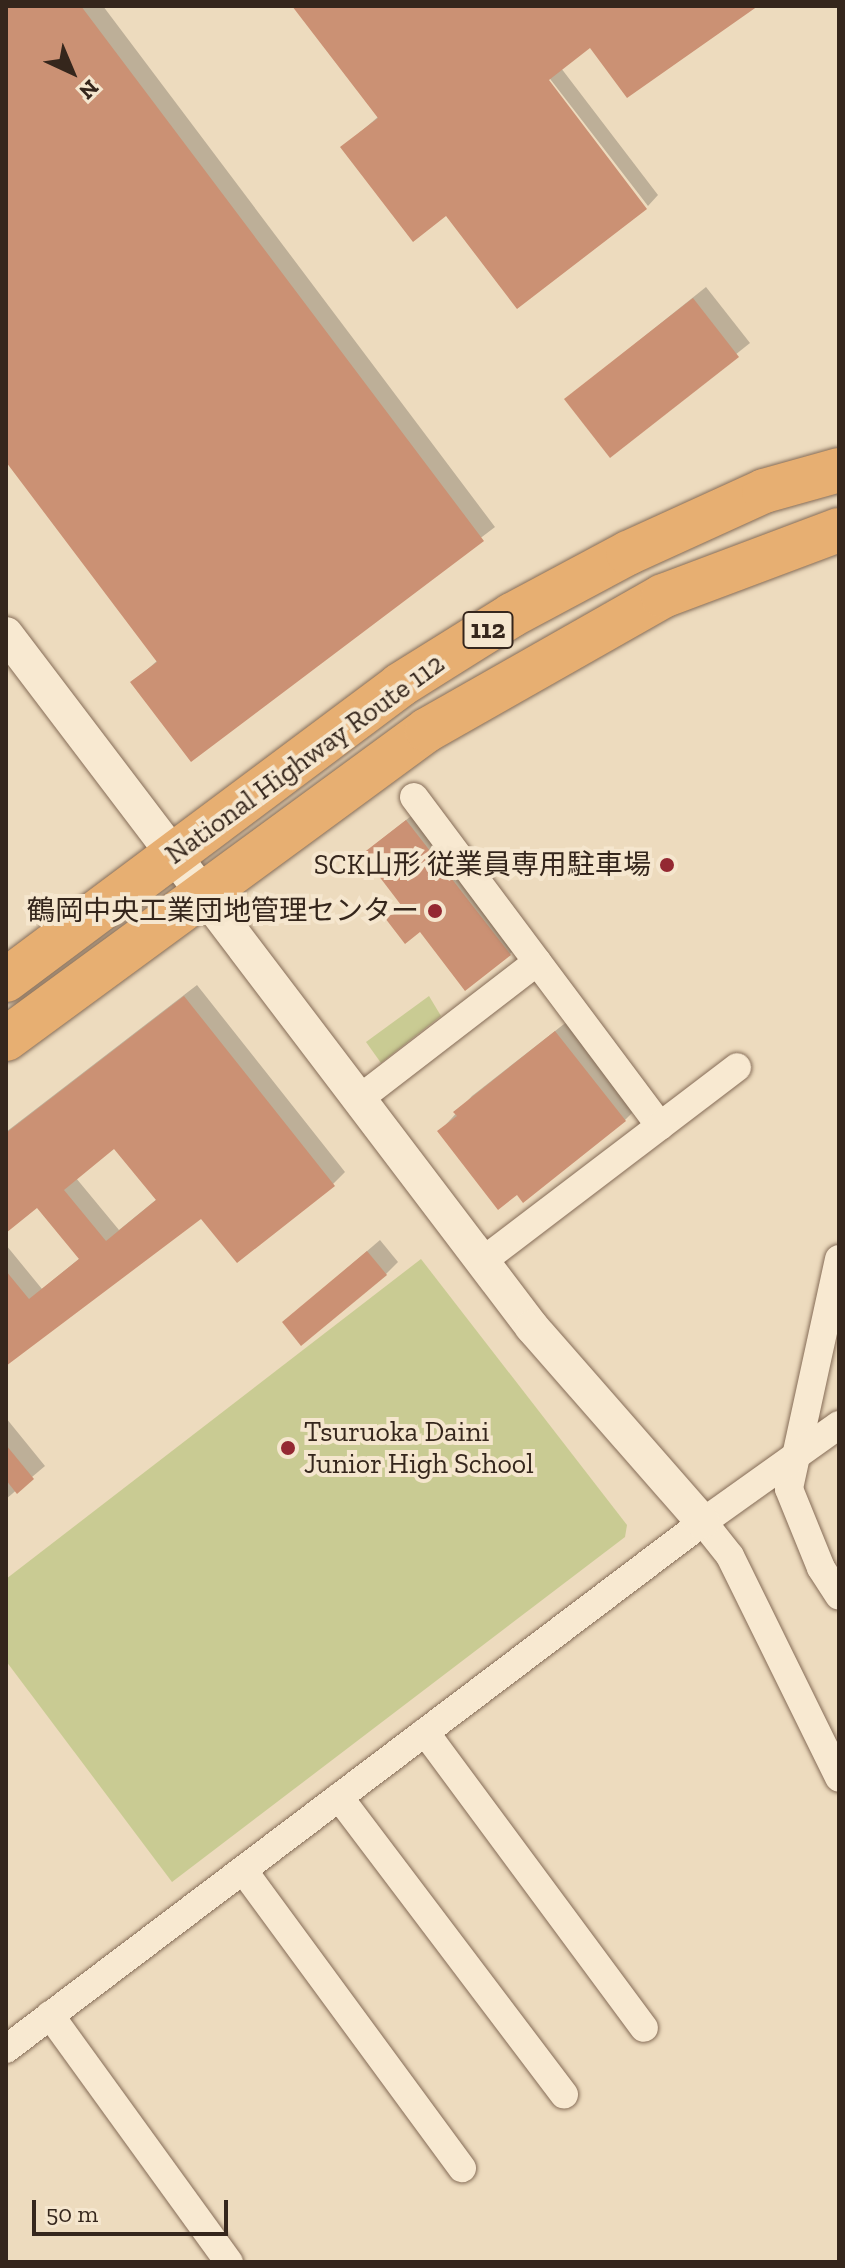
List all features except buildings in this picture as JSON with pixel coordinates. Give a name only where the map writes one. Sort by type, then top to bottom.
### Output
[{"type":"highway","name":"National Highway Route 112","points":[[6,980],[400,685],[512,615],[628,553],[764,491],[839,470]]},
{"type":"highway","name":"National Highway Route 112","points":[[6,1039],[427,730],[556,653],[663,596],[839,530]]},
{"type":"street","points":[[6,634],[580,1388],[703,1522],[730,1556],[839,1778]]},
{"type":"street","points":[[414,797],[660,1126]]},
{"type":"street","points":[[359,1099],[537,962]]},
{"type":"street","points":[[484,1260],[737,1067]]},
{"type":"street","points":[[839,1259],[789,1489],[821,1568],[839,1596]]},
{"type":"street","points":[[6,2049],[703,1522],[839,1425]]},
{"type":"street","points":[[425,1732],[644,2028]]},
{"type":"street","points":[[339,1797],[564,2094]]},
{"type":"street","points":[[243,1870],[462,2168]]},
{"type":"street","points":[[50,2015],[229,2262]]},
{"type":"green space","points":[[429,996],[441,1016],[381,1063],[366,1042]]},
{"type":"green space","points":[[421,1259],[627,1525],[625,1537],[172,1882],[6,1661],[6,1579]]},
{"type":"place","name":"SCK山形 従業員専用駐車場","points":[[667,865]]},
{"type":"place","name":"鶴岡中央工業団地管理センター","points":[[435,911]]},
{"type":"place","name":"Tsuruoka Daini Junior High School","points":[[288,1448]]}]
